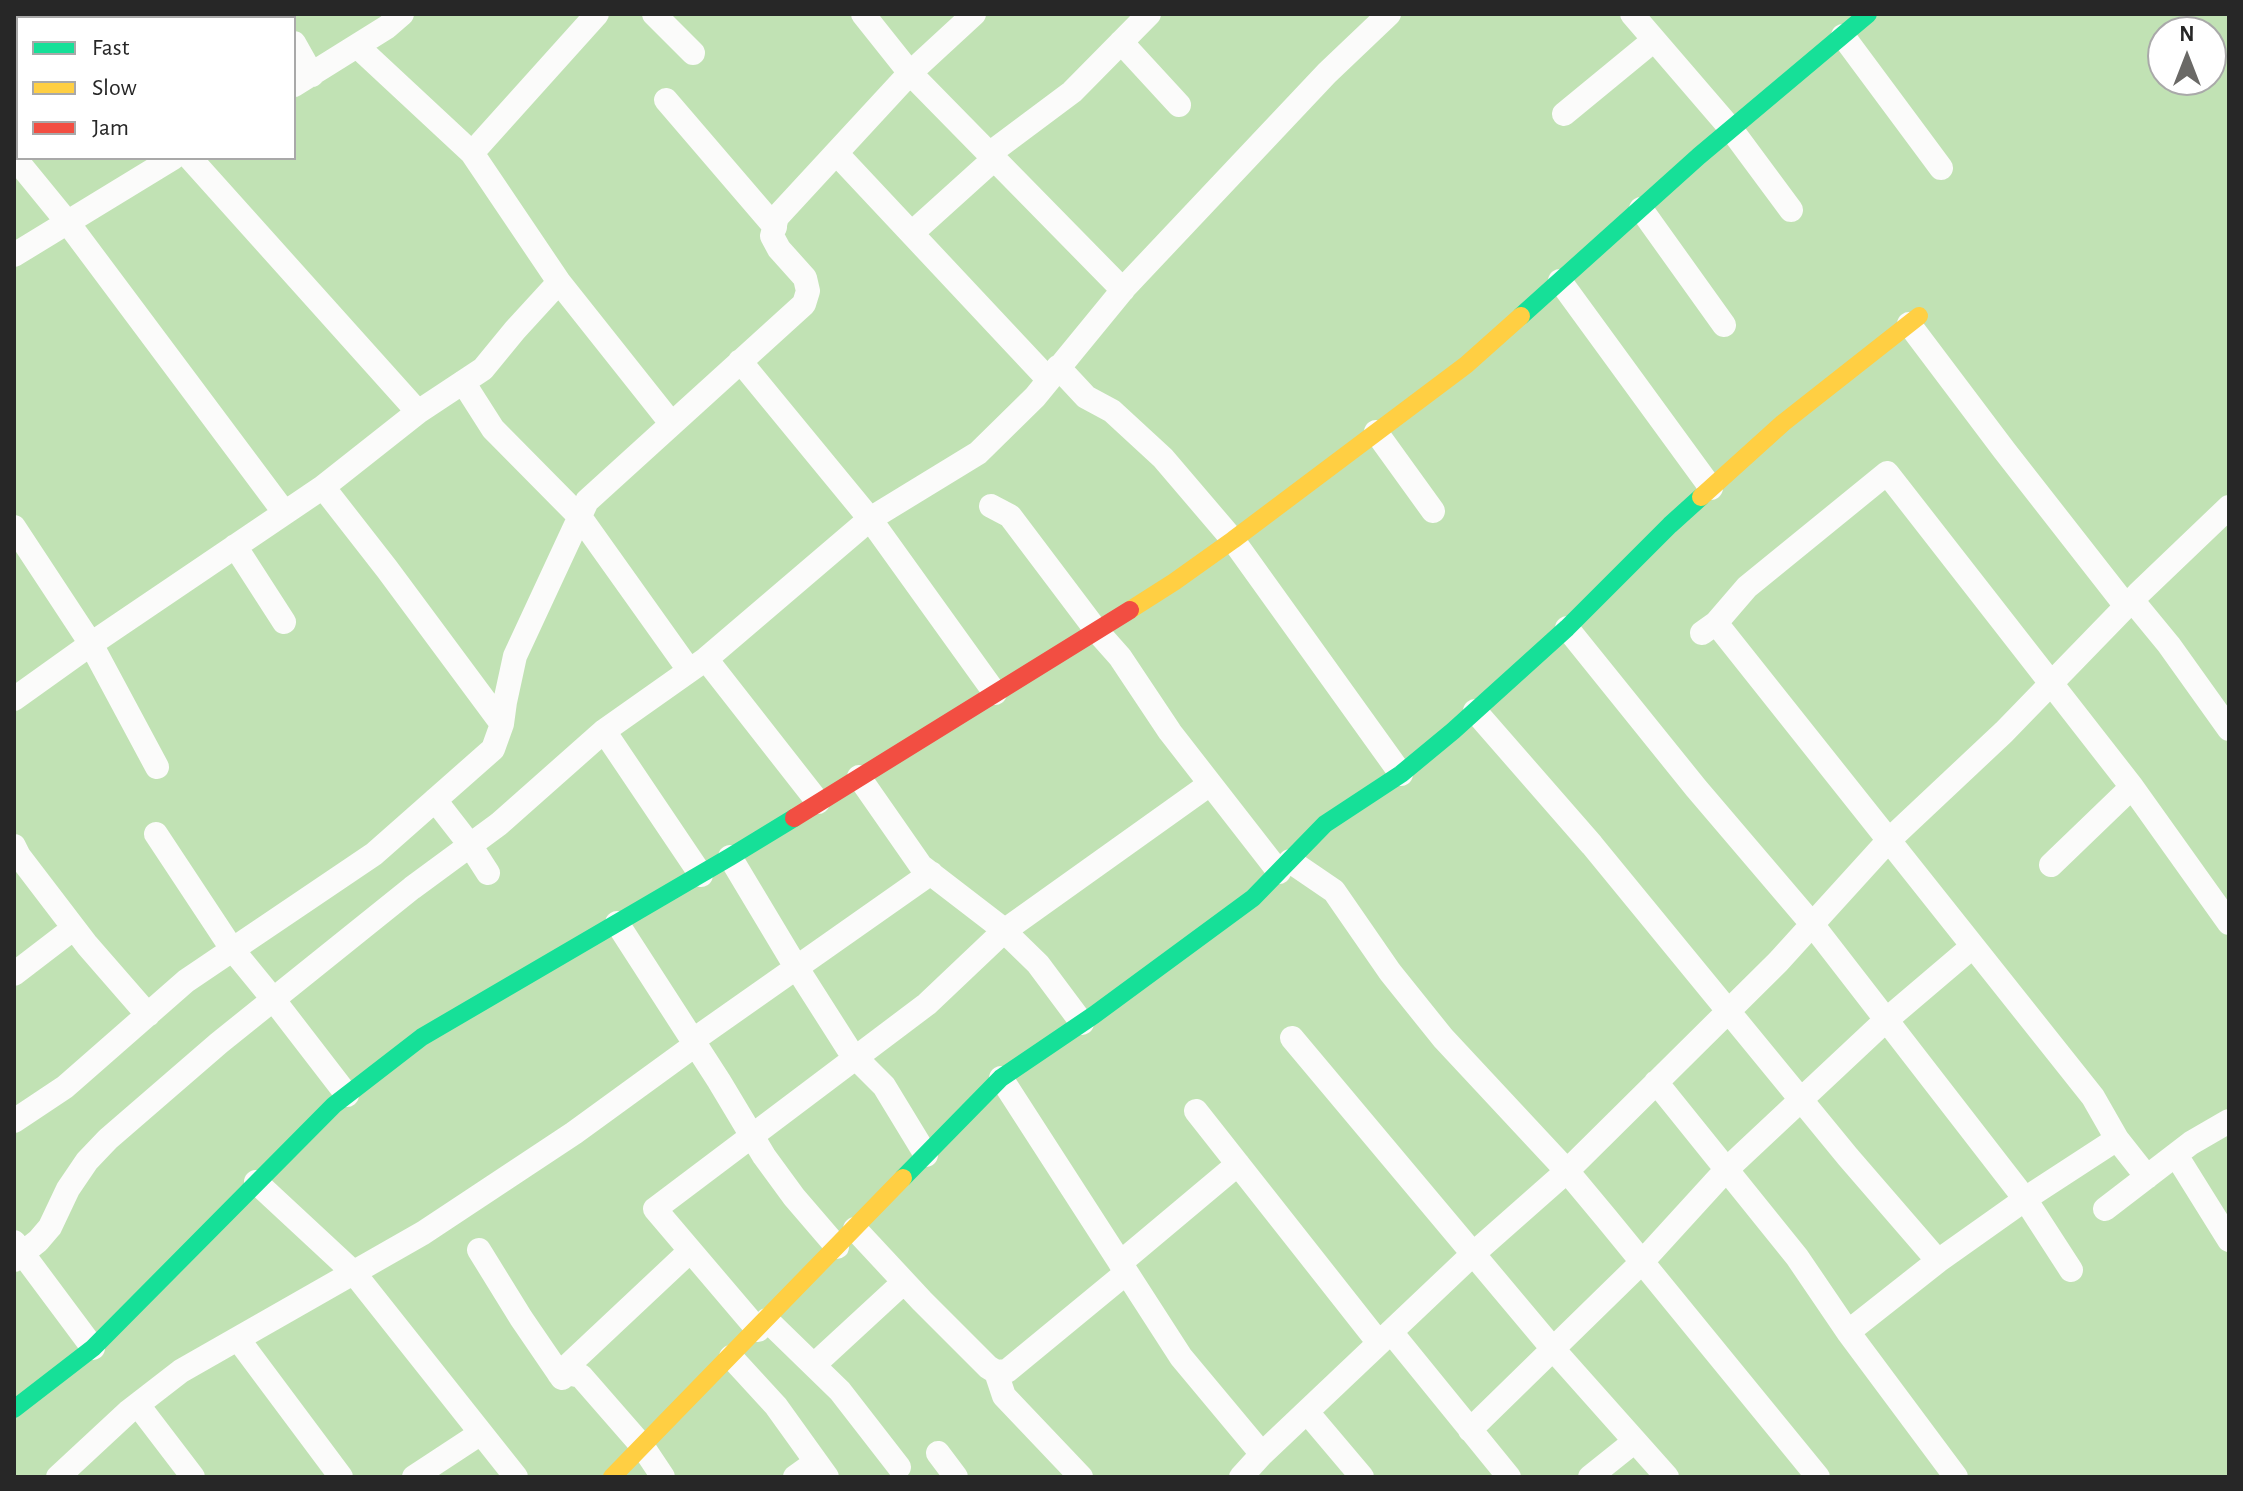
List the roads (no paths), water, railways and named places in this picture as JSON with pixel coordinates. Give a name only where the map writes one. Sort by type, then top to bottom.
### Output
[{"type":"street","points":[[296,51],[303,80],[387,27],[402,14]]},
{"type":"street","points":[[472,153],[597,14]]},
{"type":"street","points":[[654,14],[693,53]]},
{"type":"street","points":[[863,14],[910,73],[1123,290]]},
{"type":"street","points":[[14,1121],[65,1087],[186,981],[374,854],[493,749],[502,724],[515,656],[587,501],[804,304],[808,291],[805,278],[779,249],[772,236],[777,217],[910,73],[974,14]]},
{"type":"street","points":[[912,233],[992,156],[1072,92],[1149,14]]},
{"type":"street","points":[[1632,14],[1731,129],[1791,210]]},
{"type":"street","points":[[14,1409],[93,1348],[334,1105],[422,1037],[701,875],[1174,582],[1466,365],[1731,129],[1868,14]]},
{"type":"street","points":[[93,1348],[17,1252],[38,1241],[50,1227],[68,1189],[87,1161],[108,1139],[351,935],[499,824],[604,731],[698,664],[870,519],[978,453],[1035,397],[1123,290],[1379,17]]},
{"type":"street","points":[[1843,36],[1941,168]]},
{"type":"street","points":[[1564,114],[1654,40]]},
{"type":"street","points":[[1121,42],[1179,105]]},
{"type":"street","points":[[357,46],[472,153],[559,282],[671,423]]},
{"type":"street","points":[[666,100],[775,227]]},
{"type":"street","points":[[837,154],[1053,373],[1112,411],[1163,458],[1233,540],[1401,774]]},
{"type":"street","points":[[16,160],[68,223],[284,512]]},
{"type":"street","points":[[14,255],[170,160]]},
{"type":"street","points":[[192,160],[418,412]]},
{"type":"street","points":[[1641,209],[1724,325]]},
{"type":"street","points":[[1560,281],[1711,488]]},
{"type":"street","points":[[14,699],[323,487],[418,412],[483,369],[559,282]]},
{"type":"street","points":[[612,1477],[1001,1078],[1253,898],[1325,824],[1401,774],[1475,711],[1567,628],[1670,525],[1783,423],[1914,320],[2004,450],[2129,603],[2169,645],[2229,729]]},
{"type":"street","points":[[740,361],[870,519],[995,693]]},
{"type":"street","points":[[463,382],[493,429],[580,517],[698,664],[818,802]]},
{"type":"street","points":[[1376,432],[1433,511]]},
{"type":"street","points":[[2147,1177],[2117,1139],[2093,1097],[1888,841],[1709,628],[1747,587],[1887,473],[2132,787],[2229,923]]},
{"type":"street","points":[[323,487],[502,724]]},
{"type":"street","points":[[991,506],[1010,516],[1120,657],[1170,732],[1210,784],[1284,866],[1334,891],[1390,972],[1443,1038],[1567,1171],[1818,1477]]},
{"type":"street","points":[[1241,1477],[1473,1254],[1567,1171],[1778,962],[1888,841],[2004,732],[2129,603],[2226,518]]},
{"type":"street","points":[[14,527],[91,644],[157,767]]},
{"type":"street","points":[[235,546],[284,622]]},
{"type":"street","points":[[1567,628],[1696,788],[1812,924],[2025,1199],[2071,1270]]},
{"type":"street","points":[[1475,711],[1592,845],[1938,1261]]},
{"type":"street","points":[[604,731],[701,875]]},
{"type":"street","points":[[859,777],[921,866],[1004,931],[1038,964],[1082,1023]]},
{"type":"street","points":[[899,1467],[840,1391],[814,1365],[762,1325],[690,1251],[655,1209],[927,1004],[1004,931],[1210,784]]},
{"type":"street","points":[[2051,865],[2132,787]]},
{"type":"street","points":[[435,800],[488,873]]},
{"type":"street","points":[[156,834],[232,949],[347,1095]]},
{"type":"street","points":[[14,846],[74,928],[148,1015]]},
{"type":"street","points":[[730,857],[851,1053],[884,1086],[926,1155]]},
{"type":"street","points":[[58,1477],[181,1371],[423,1233],[549,1149],[931,873]]},
{"type":"street","points":[[617,923],[752,1137],[794,1197],[837,1247]]},
{"type":"street","points":[[14,974],[74,928]]},
{"type":"street","points":[[1470,1430],[1642,1262],[1726,1170],[1885,1021],[1972,947]]},
{"type":"street","points":[[1292,1038],[1553,1349],[1667,1477]]},
{"type":"street","points":[[1001,1078],[1181,1357],[1262,1454]]},
{"type":"street","points":[[1656,1082],[1797,1257],[1848,1332],[1956,1477]]},
{"type":"street","points":[[1196,1111],[1385,1338],[1509,1477]]},
{"type":"street","points":[[2105,1209],[2191,1143],[2229,1121]]},
{"type":"street","points":[[1848,1332],[1938,1261],[2117,1139]]},
{"type":"street","points":[[2176,1155],[2229,1240]]},
{"type":"street","points":[[855,1229],[988,1367],[996,1372],[1007,1371],[1238,1164]]},
{"type":"street","points":[[256,1182],[354,1273],[516,1477]]},
{"type":"street","points":[[479,1250],[562,1378],[568,1373],[581,1376],[643,1447],[663,1477]]},
{"type":"street","points":[[559,1374],[690,1251]]},
{"type":"street","points":[[814,1365],[904,1282]]},
{"type":"street","points":[[238,1339],[341,1477]]},
{"type":"street","points":[[731,1357],[776,1406],[821,1469],[795,1477]]},
{"type":"street","points":[[996,1372],[1004,1396],[1074,1475]]},
{"type":"street","points":[[138,1405],[193,1477]]},
{"type":"street","points":[[1307,1412],[1362,1477]]},
{"type":"street","points":[[414,1477],[481,1433]]},
{"type":"street","points":[[1590,1477],[1635,1441]]},
{"type":"street","points":[[938,1453],[956,1477]]}]
